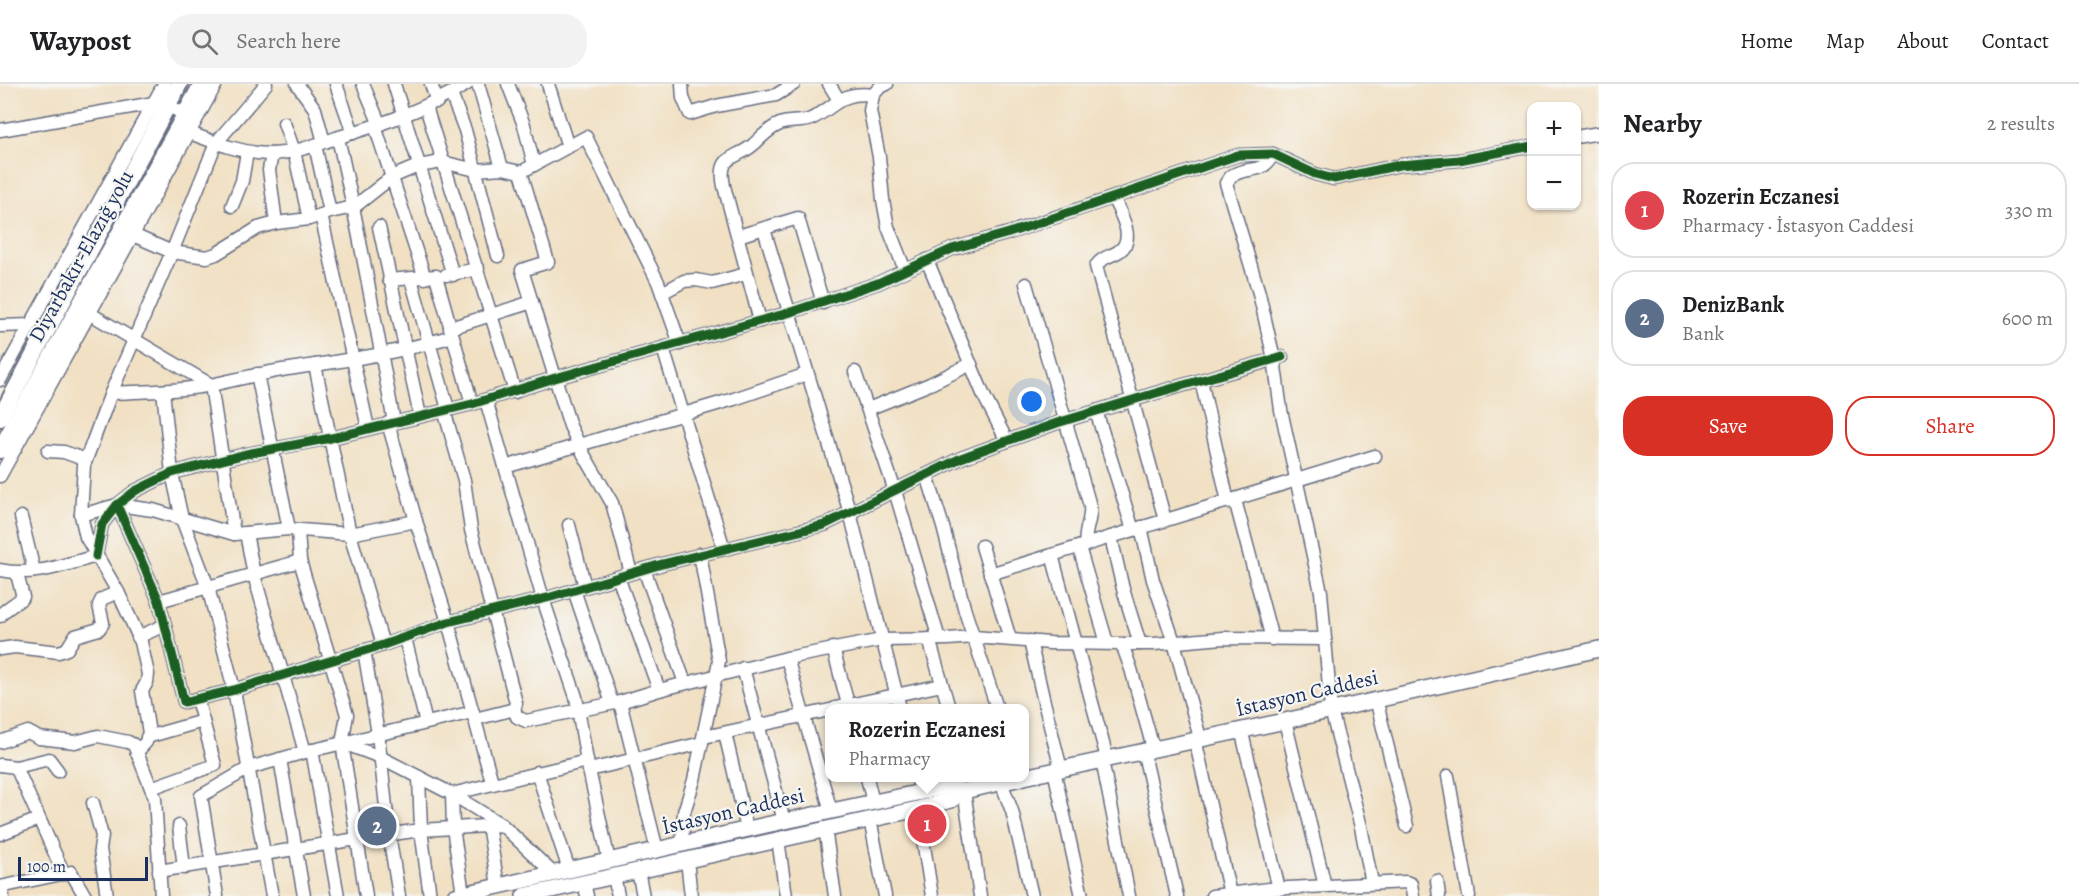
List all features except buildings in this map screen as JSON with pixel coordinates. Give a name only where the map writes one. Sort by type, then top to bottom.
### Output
[{"type":"highway","name":"Diyarbakır-Elazığ yolu","points":[[0,418],[161,105],[179,84]]},
{"type":"highway","name":"Diyarbakır-Elazığ yolu","points":[[0,450],[202,84]]},
{"type":"main road","name":"İstasyon Caddesi","points":[[1029,776],[1599,649]]},
{"type":"main road","name":"İstasyon Caddesi","points":[[459,895],[498,886],[560,882],[609,861],[873,802],[920,785],[945,787],[992,782]]},
{"type":"main road","points":[[534,895],[560,882],[586,889],[614,876],[918,809],[951,800],[969,785]]},
{"type":"street","points":[[0,380],[161,105],[164,84]]},
{"type":"street","points":[[0,476],[216,84]]},
{"type":"street","points":[[137,752],[146,742],[148,733],[142,691],[148,674],[138,637],[117,592],[86,537],[81,515],[86,460],[111,393],[216,143],[266,84]]},
{"type":"street","points":[[297,84],[315,109],[320,143],[320,215]]},
{"type":"street","points":[[336,84],[354,133]]},
{"type":"street","points":[[363,84],[392,177],[451,332],[472,404]]},
{"type":"street","points":[[394,84],[453,275]]},
{"type":"street","points":[[431,84],[432,104],[442,162],[478,269],[515,392]]},
{"type":"street","points":[[190,133],[247,152],[272,154],[294,151],[405,116],[467,84]]},
{"type":"street","points":[[478,84],[502,168]]},
{"type":"street","points":[[508,84],[524,125],[534,165]]},
{"type":"street","points":[[548,84],[568,147]]},
{"type":"street","points":[[682,84],[683,98],[690,114],[716,106],[776,95],[794,84]]},
{"type":"street","points":[[829,84],[840,100]]},
{"type":"street","points":[[887,84],[880,87],[873,95],[870,111],[879,156],[885,214],[905,270]]},
{"type":"street","points":[[760,321],[721,173],[725,162],[753,145],[765,132],[782,123],[808,120],[840,100],[861,93],[873,95]]},
{"type":"street","points":[[451,94],[465,130],[498,256]]},
{"type":"street","points":[[0,130],[161,105],[185,114]]},
{"type":"street","points":[[284,123],[320,215],[368,428]]},
{"type":"street","points":[[1581,136],[1599,133]]},
{"type":"street","points":[[133,235],[172,252],[207,258],[258,228],[354,207],[392,177],[418,166],[442,162],[476,170],[502,168],[521,172],[586,137],[662,293],[680,344]]},
{"type":"street","points":[[338,138],[354,207],[391,423],[416,521],[448,622],[492,782]]},
{"type":"street","points":[[96,556],[102,524],[117,505],[135,491],[172,473],[272,448],[331,438],[472,404],[555,378],[788,314],[878,283],[952,249],[1009,233],[1238,155],[1273,154],[1315,174],[1334,179],[1400,165],[1459,160],[1527,147]]},
{"type":"street","points":[[232,206],[242,181],[247,152]]},
{"type":"street","points":[[272,154],[269,170],[276,223]]},
{"type":"street","points":[[1273,154],[1263,168],[1233,175],[1226,183],[1278,358],[1281,410],[1321,592],[1331,710],[1361,827],[1369,887]]},
{"type":"street","points":[[521,172],[548,262],[522,270],[570,426],[612,503],[685,683]]},
{"type":"street","points":[[1113,198],[1124,221],[1128,237],[1118,252],[1103,258],[1096,266],[1165,520]]},
{"type":"street","points":[[738,236],[798,218],[823,303]]},
{"type":"street","points":[[379,227],[420,416]]},
{"type":"street","points":[[764,229],[850,513],[899,704]]},
{"type":"street","points":[[927,260],[1007,441]]},
{"type":"street","points":[[389,280],[453,275],[478,269]]},
{"type":"street","points":[[662,293],[684,281],[696,280],[711,283],[746,274]]},
{"type":"street","points":[[411,279],[464,480],[471,530],[516,703],[514,709],[517,717],[526,722],[616,703],[742,668],[882,639],[974,637],[1107,644],[1223,638],[1325,639]]},
{"type":"street","points":[[1026,284],[1091,510],[1083,546],[1107,644]]},
{"type":"street","points":[[111,393],[163,391],[210,385],[256,374],[352,357],[381,355],[428,344],[490,314],[532,302]]},
{"type":"street","points":[[89,313],[210,385]]},
{"type":"street","points":[[0,326],[31,325]]},
{"type":"street","points":[[663,348],[724,549]]},
{"type":"street","points":[[117,505],[159,601],[183,702],[234,690],[364,651],[448,622],[543,599],[700,554],[824,525],[960,458],[1065,420],[1278,358]]},
{"type":"street","points":[[868,409],[930,384],[971,364]]},
{"type":"street","points":[[315,365],[350,534],[382,645]]},
{"type":"street","points":[[855,372],[895,491],[934,639],[948,704]]},
{"type":"street","points":[[256,374],[300,561],[346,715],[342,743],[366,896]]},
{"type":"street","points":[[505,467],[734,399],[807,374]]},
{"type":"street","points":[[1201,380],[1231,501],[1272,639]]},
{"type":"street","points":[[210,385],[221,460],[240,533],[308,751],[338,896]]},
{"type":"street","points":[[163,391],[172,473],[182,519],[208,587],[234,690],[272,896]]},
{"type":"street","points":[[486,400],[543,599],[579,710],[588,766],[609,861]]},
{"type":"street","points":[[1096,411],[1174,642],[1197,738],[1222,895],[1345,890],[1406,882],[1411,884],[1413,896]]},
{"type":"street","points":[[48,451],[86,460]]},
{"type":"street","points":[[990,574],[1376,456]]},
{"type":"street","points":[[927,475],[955,578],[996,704]]},
{"type":"street","points":[[81,515],[117,505],[153,510],[240,533],[294,530],[350,534],[416,521]]},
{"type":"street","points":[[21,517],[34,571]]},
{"type":"street","points":[[569,525],[580,588],[635,759],[657,850]]},
{"type":"street","points":[[1111,537],[1123,589],[1140,644]]},
{"type":"street","points":[[982,546],[1010,639]]},
{"type":"street","points":[[682,844],[684,812],[694,780],[719,661],[700,554]]},
{"type":"street","points":[[1052,555],[1077,643],[1104,759],[1129,896]]},
{"type":"street","points":[[0,570],[17,574],[39,572],[96,556]]},
{"type":"street","points":[[159,601],[300,561]]},
{"type":"street","points":[[0,616],[2,612],[23,597],[17,574]]},
{"type":"street","points":[[618,577],[659,690]]},
{"type":"street","points":[[0,649],[15,647],[60,652],[67,649],[75,636],[99,629],[103,623],[99,604],[102,599],[117,592]]},
{"type":"street","points":[[138,637],[165,625]]},
{"type":"street","points":[[405,638],[426,723]]},
{"type":"street","points":[[1030,641],[1058,769],[1082,896]]},
{"type":"street","points":[[1122,644],[1131,669],[1177,896]]},
{"type":"street","points":[[833,648],[848,704]]},
{"type":"street","points":[[364,651],[378,734],[389,834],[399,896]]},
{"type":"street","points":[[787,658],[831,811]]},
{"type":"street","points":[[742,668],[784,821]]},
{"type":"street","points":[[861,704],[942,685]]},
{"type":"street","points":[[151,788],[215,765],[197,699]]},
{"type":"street","points":[[1376,699],[1407,826]]},
{"type":"street","points":[[217,896],[201,796],[249,768],[308,751],[426,723],[514,709]]},
{"type":"street","points":[[452,794],[537,772],[635,759],[725,733],[825,711]]},
{"type":"street","points":[[1285,720],[1318,890]]},
{"type":"street","points":[[147,737],[203,721]]},
{"type":"street","points":[[1241,729],[1280,892]]},
{"type":"street","points":[[0,742],[28,732],[39,738],[75,742],[98,736],[134,745],[155,798],[159,871],[157,895]]},
{"type":"street","points":[[725,733],[747,829]]},
{"type":"street","points":[[39,738],[58,771]]},
{"type":"street","points":[[342,743],[380,757],[452,794],[502,825],[560,882]]},
{"type":"street","points":[[0,765],[16,767],[50,759]]},
{"type":"street","points":[[280,759],[304,896]]},
{"type":"street","points":[[16,767],[64,874]]},
{"type":"street","points":[[537,772],[560,882]]},
{"type":"street","points":[[1448,776],[1469,896]]},
{"type":"street","points":[[419,777],[421,830],[430,896]]},
{"type":"street","points":[[868,782],[873,802]]},
{"type":"street","points":[[1014,782],[1012,811],[1032,896]]},
{"type":"street","points":[[969,785],[980,896]]},
{"type":"street","points":[[452,794],[459,895]]},
{"type":"street","points":[[93,802],[102,836],[100,849],[107,896]]},
{"type":"street","points":[[918,809],[932,896]]},
{"type":"street","points":[[0,834],[39,819]]},
{"type":"street","points":[[870,819],[885,896]]},
{"type":"street","points":[[488,825],[498,886]]},
{"type":"street","points":[[159,871],[389,834],[502,825]]},
{"type":"street","points":[[178,826],[184,868]]},
{"type":"street","points":[[825,828],[835,896]]},
{"type":"street","points":[[778,839],[786,896]]},
{"type":"street","points":[[687,860],[691,896]]},
{"type":"street","points":[[638,871],[644,896]]},
{"type":"street","points":[[3,896],[0,887],[71,872],[85,896]]},
{"type":"street","points":[[614,876],[618,896]]},
{"type":"street","points":[[1437,881],[1439,896]]},
{"type":"street","points":[[1369,887],[1386,896]]},
{"type":"cycle path","points":[[96,556],[102,524],[117,505],[135,491],[172,473],[246,454],[331,438],[472,404],[555,378],[788,313],[878,283],[952,249],[1009,233],[1238,155],[1273,154],[1315,174],[1334,179],[1400,165],[1459,160],[1527,147]]},
{"type":"cycle path","points":[[117,505],[159,601],[184,702],[234,690],[383,645],[448,622],[551,597],[662,564],[824,525],[961,458],[1007,441],[1057,423],[1282,357]]},
{"type":"place","name":"Rozerin Eczanesi","points":[[927,824]]},
{"type":"place","name":"DenizBank","points":[[377,826]]}]
